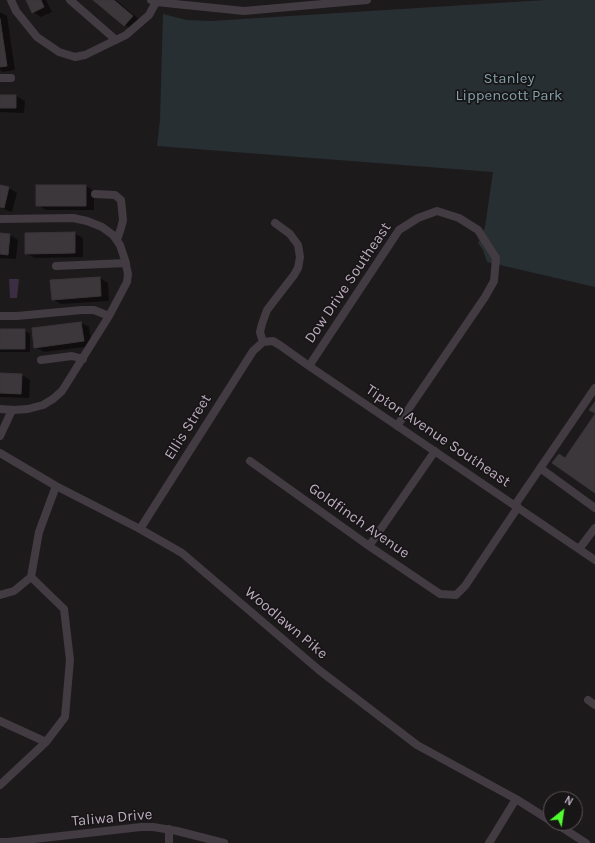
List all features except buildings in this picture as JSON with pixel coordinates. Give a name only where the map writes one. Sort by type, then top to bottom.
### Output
[{"type":"street","points":[[11,0],[16,11],[37,37],[59,52],[75,57],[85,55],[126,35],[149,15],[153,1],[244,11],[367,0]]},
{"type":"street","points":[[70,0],[116,40]]},
{"type":"street","points":[[0,78],[11,78]]},
{"type":"street","points":[[95,194],[115,195],[121,200],[123,220],[116,240]]},
{"type":"street","name":"Dow Drive Southeast","points":[[309,366],[399,230],[418,218],[437,212],[459,218],[478,230],[496,258],[494,281],[486,297],[397,426]]},
{"type":"street","points":[[0,219],[73,218],[88,221],[102,227],[113,235],[120,245],[128,274],[127,282],[109,316],[62,391],[43,405],[28,409],[0,409]]},
{"type":"street","points":[[263,342],[260,332],[267,310],[294,275],[298,268],[300,257],[298,245],[290,234],[275,223]]},
{"type":"street","points":[[56,266],[126,263]]},
{"type":"street","points":[[0,316],[94,310],[109,316]]},
{"type":"street","name":"Tipton Avenue Southeast","points":[[263,342],[273,341],[595,559]]},
{"type":"street","name":"Ellis Street","points":[[140,529],[253,351],[263,342]]},
{"type":"street","points":[[41,360],[72,356],[82,359]]},
{"type":"street","points":[[516,506],[595,388]]},
{"type":"street","points":[[0,436],[12,410]]},
{"type":"street","points":[[369,546],[435,451]]},
{"type":"street","name":"Woodlawn Pike","points":[[0,453],[56,486],[140,529],[182,553],[319,670],[417,745],[516,799],[543,816]]},
{"type":"street","name":"Goldfinch Avenue","points":[[250,462],[440,594],[456,595],[465,586],[516,506]]},
{"type":"street","points":[[540,468],[595,508]]},
{"type":"street","points":[[0,595],[14,591],[31,577],[39,532],[56,486]]},
{"type":"street","points":[[579,548],[595,528]]},
{"type":"street","points":[[0,785],[46,742],[65,717],[70,660],[64,609],[31,577]]},
{"type":"street","points":[[588,700],[595,705]]},
{"type":"street","points":[[0,721],[46,742]]},
{"type":"street","points":[[489,843],[516,799]]},
{"type":"street","name":"Taliwa Drive","points":[[0,842],[141,827],[169,829],[224,843]]},
{"type":"street","points":[[169,829],[169,843]]},
{"type":"street","points":[[567,831],[586,843]]},
{"type":"green space","name":"Stanley Lippencott Park","points":[[545,0],[595,0],[595,287],[487,262],[483,250],[478,243],[485,227],[493,172],[157,146],[160,120],[163,14],[187,20],[211,21]]},
{"type":"shaded area","points":[[9,279],[19,279],[17,298],[10,298]]}]
